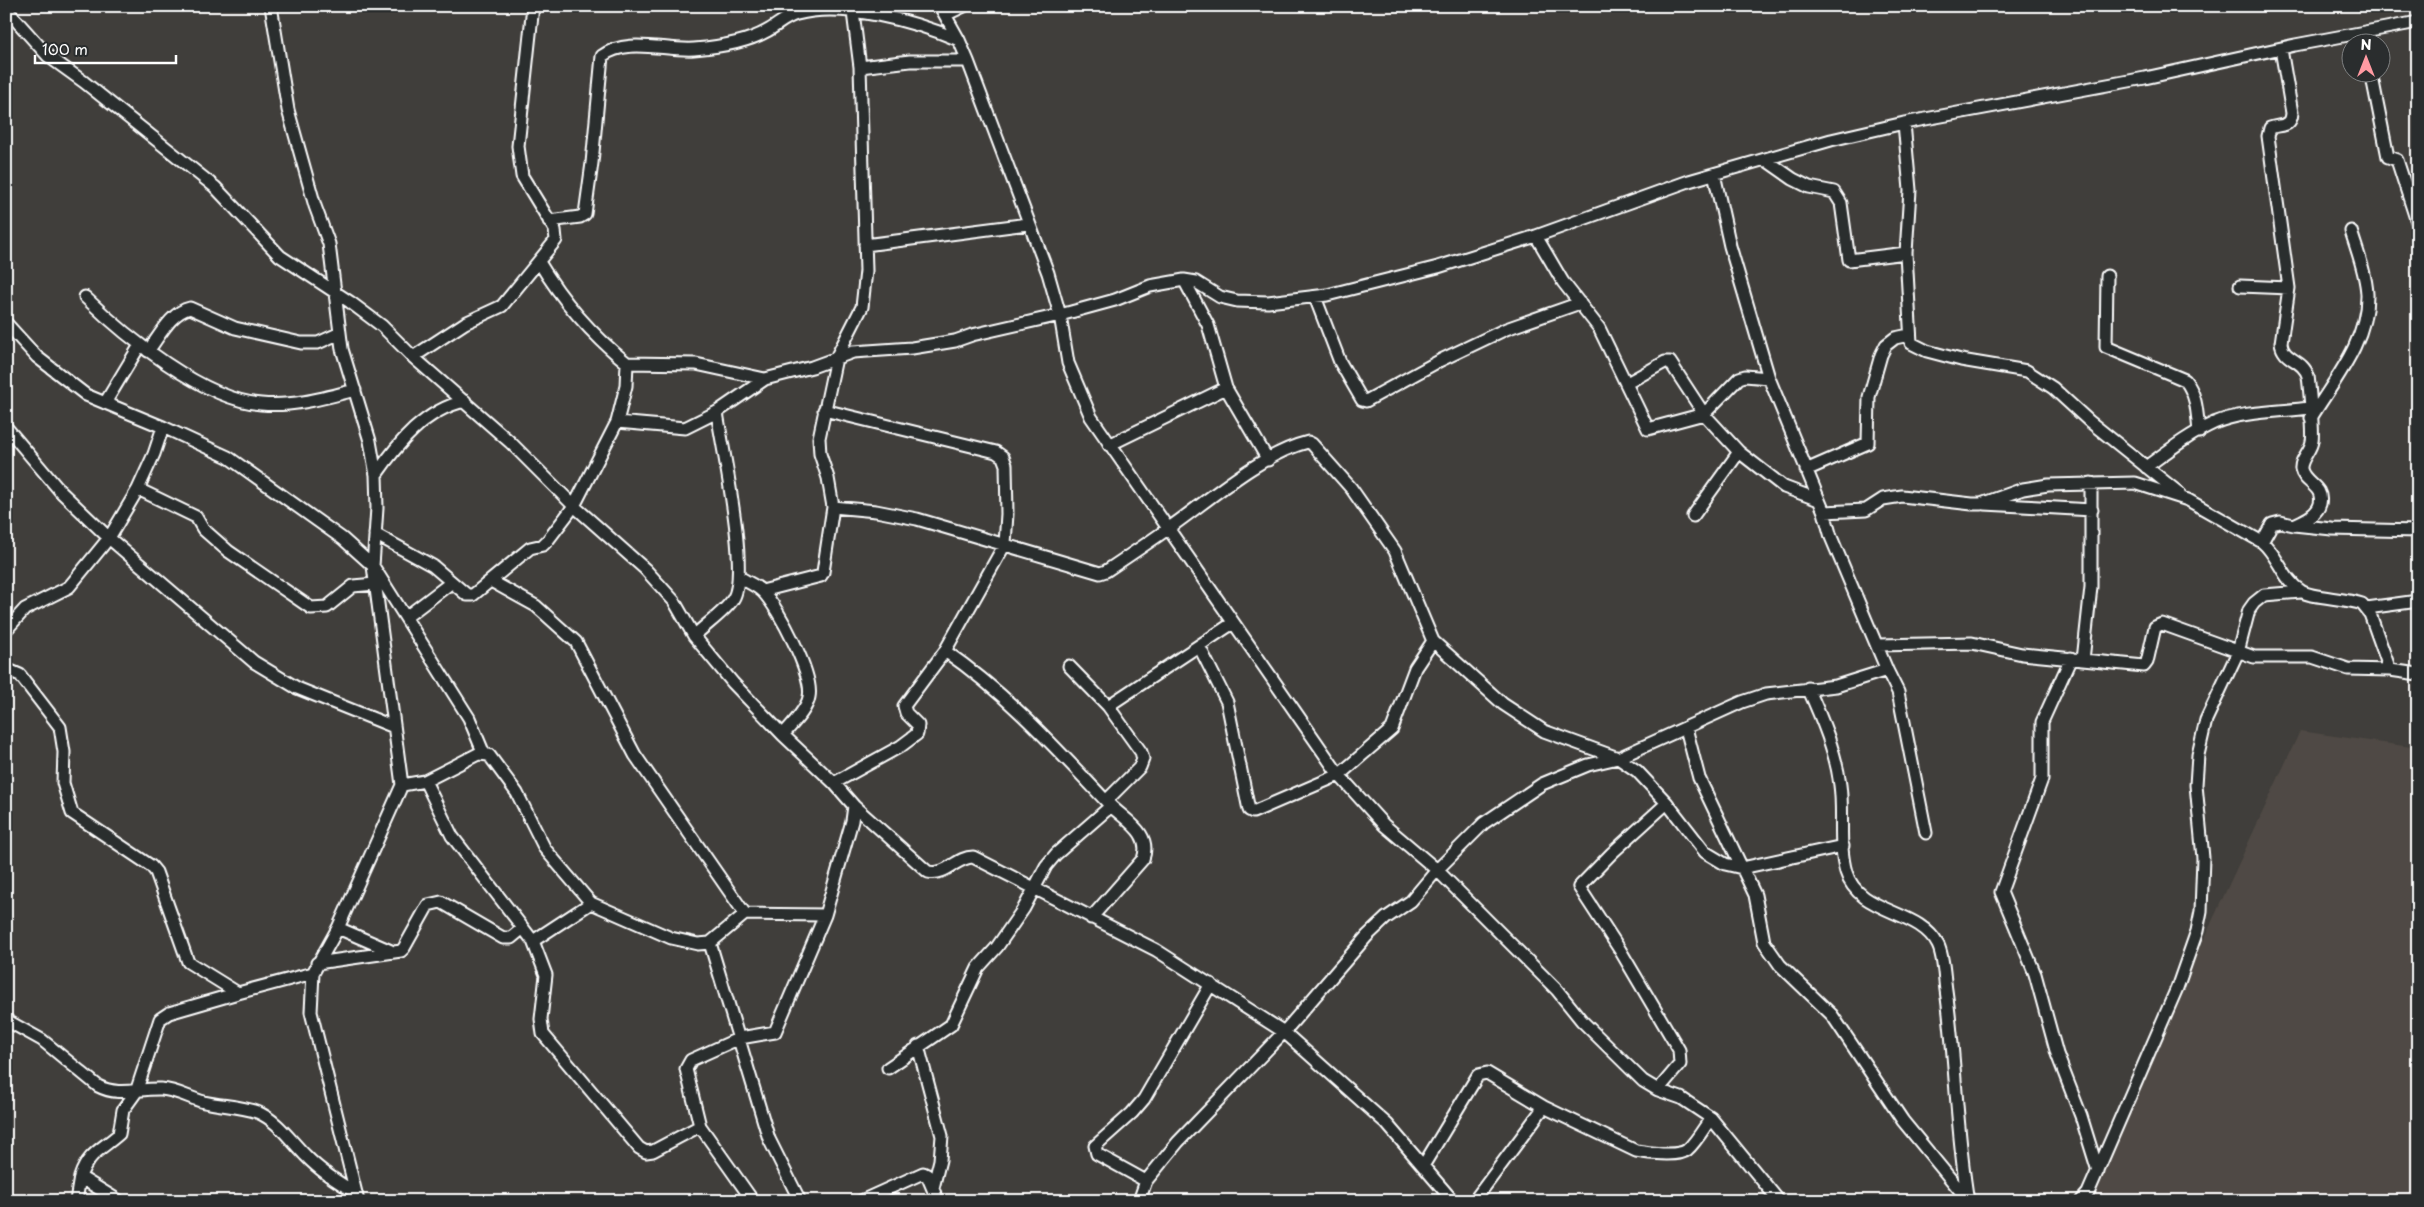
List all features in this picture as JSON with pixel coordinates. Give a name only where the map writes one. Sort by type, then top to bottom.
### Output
[{"type":"street","points":[[272,6],[288,110],[315,206],[329,244],[340,334],[354,390],[370,441],[376,476],[373,566],[402,785],[338,928],[315,968],[311,1012],[357,1197]]},
{"type":"street","points":[[413,356],[465,323],[502,306],[557,236],[519,168],[518,146],[533,6]]},
{"type":"street","points":[[964,6],[942,10],[960,40],[1048,273],[1060,315],[1068,363],[1091,417],[1109,445],[1339,775],[1384,825],[1437,870],[1557,990],[1582,1021],[1643,1081],[1658,1090],[1681,1098],[1711,1118],[1779,1201]]},
{"type":"street","points":[[6,9],[48,56],[84,82],[215,187],[280,256],[382,326],[510,442],[574,506],[645,569],[674,601],[694,636],[732,683],[834,783],[854,806],[928,872],[940,874],[966,858],[973,857],[1156,950],[1211,984],[1284,1032],[1387,1124],[1453,1201]]},
{"type":"street","points":[[548,221],[580,217],[585,214],[592,163],[602,56],[612,48],[623,46],[692,49],[719,46],[767,32],[795,14],[811,11],[853,12],[923,26],[960,40]]},
{"type":"street","points":[[762,591],[822,574],[833,507],[828,478],[818,445],[836,358],[862,308],[866,271],[860,67],[853,12]]},
{"type":"street","points":[[2385,32],[2418,22]]},
{"type":"street","points":[[617,422],[685,428],[717,412],[765,379],[812,367],[863,350],[935,346],[1115,300],[1150,286],[1184,280],[1196,282],[1220,297],[1237,301],[1268,302],[1314,297],[1438,267],[1536,236],[1714,174],[1831,140],[1904,123],[2145,78],[2281,49],[2342,41]]},
{"type":"street","points":[[2281,49],[2292,120],[2288,124],[2270,128],[2268,136],[2289,288],[2281,342],[2282,351],[2300,363],[2307,374],[2312,441],[2301,464],[2301,469],[2303,474],[2319,490],[2320,503],[2314,513],[2294,525]]},
{"type":"street","points":[[860,67],[910,61],[968,61]]},
{"type":"street","points":[[2374,82],[2388,157],[2397,160],[2418,225]]},
{"type":"street","points":[[1904,123],[1910,190],[1906,254],[1909,335],[1911,343],[1938,355],[2027,371],[2053,388],[2089,422],[2188,500],[2262,542],[2272,551],[2286,575],[2301,592]]},
{"type":"street","points":[[1766,160],[1793,179],[1809,187],[1834,192],[1841,204],[1849,260],[1906,254]]},
{"type":"street","points":[[1714,174],[1730,246],[1769,378],[1824,512],[1831,537],[1898,692],[1926,833]]},
{"type":"street","points":[[865,245],[1028,224]]},
{"type":"street","points":[[2310,413],[2352,352],[2363,319],[2366,303],[2366,282],[2351,231]]},
{"type":"street","points":[[1536,236],[1563,282],[1599,328],[1650,430],[1704,414],[1739,378],[1745,376],[1769,378]]},
{"type":"street","points":[[538,262],[562,298],[580,320],[599,341],[627,363],[696,364],[765,379]]},
{"type":"street","points":[[2107,276],[2106,347],[2185,380],[2192,389],[2195,399],[2199,432]]},
{"type":"street","points":[[1184,280],[1208,325],[1226,388],[1268,460]]},
{"type":"street","points":[[2240,286],[2289,288]]},
{"type":"street","points":[[85,297],[144,348],[205,387],[241,402],[262,405],[306,402],[354,390]]},
{"type":"street","points":[[1314,297],[1346,376],[1362,400],[1366,401],[1441,360],[1506,329],[1580,303]]},
{"type":"street","points":[[106,403],[144,348],[182,310],[190,308],[235,328],[300,344],[318,342],[340,334]]},
{"type":"street","points":[[6,323],[37,357],[86,395],[228,457],[343,539],[373,566],[469,718],[484,754]]},
{"type":"street","points":[[1806,470],[1868,443],[1869,397],[1881,355],[1886,344],[1895,338],[1909,335]]},
{"type":"street","points":[[1627,384],[1667,361],[1704,414],[1739,452],[1784,487],[1818,500]]},
{"type":"street","points":[[375,534],[433,566],[470,595],[491,581],[530,548],[543,545],[574,506],[617,422],[626,386],[627,363]]},
{"type":"street","points":[[1109,445],[1226,388]]},
{"type":"street","points":[[376,476],[402,440],[427,418],[449,405],[465,401]]},
{"type":"street","points":[[824,410],[996,452],[1003,457],[1006,465],[1008,514],[1004,544],[945,651],[904,706],[906,713],[918,725],[917,734],[901,746],[834,783]]},
{"type":"street","points":[[694,636],[734,598],[740,577],[734,520],[717,412]]},
{"type":"street","points":[[2146,467],[2199,432],[2231,418],[2310,413]]},
{"type":"street","points":[[6,426],[60,491],[109,538],[254,662],[297,688],[394,727]]},
{"type":"street","points":[[6,630],[25,609],[69,587],[109,538],[138,488],[154,454],[163,427]]},
{"type":"street","points":[[833,507],[876,511],[917,519],[1100,573],[1106,571],[1168,529],[1221,489],[1268,460],[1308,442],[1312,444],[1352,488],[1395,550],[1433,641],[1503,704],[1529,722],[1561,739],[1618,758],[1638,771],[1667,803],[1705,852],[1714,859],[1742,868],[1843,846]]},
{"type":"street","points":[[1693,516],[1739,452]]},
{"type":"street","points":[[1981,504],[2023,489],[2048,485],[2091,483],[2135,483],[2188,500]]},
{"type":"street","points":[[2091,483],[2091,587],[2077,659],[2042,722],[2042,779],[2001,892],[2035,974],[2057,1054],[2081,1116],[2098,1171]]},
{"type":"street","points":[[138,488],[196,516],[203,529],[228,551],[311,608],[327,607],[353,586],[375,584]]},
{"type":"street","points":[[1824,512],[1866,510],[1883,499],[1902,496],[1963,504],[2092,510]]},
{"type":"street","points":[[2262,542],[2272,524],[2280,522],[2332,529],[2418,531]]},
{"type":"street","points":[[740,577],[762,591],[779,611],[798,653],[810,690],[808,702],[783,735]]},
{"type":"street","points":[[491,581],[536,606],[576,642],[635,755],[746,914]]},
{"type":"street","points":[[406,618],[452,582]]},
{"type":"street","points":[[2081,1201],[2088,1194],[2177,988],[2197,931],[2201,911],[2202,858],[2196,785],[2198,755],[2208,714],[2238,652],[2249,610],[2258,598],[2264,595],[2301,592],[2355,601],[2366,608],[2390,670]]},
{"type":"street","points":[[2366,608],[2418,601]]},
{"type":"street","points":[[1108,706],[1233,623]]},
{"type":"street","points":[[1878,646],[1972,643],[2022,654],[2144,666],[2147,662],[2155,627],[2159,624],[2238,652],[2264,658],[2312,657],[2348,669],[2390,670],[2418,674]]},
{"type":"street","points":[[1199,646],[1227,702],[1249,810],[1258,812],[1339,775],[1392,729],[1415,668],[1433,641]]},
{"type":"street","points":[[945,651],[968,667],[1027,717],[1144,837],[1146,852],[1143,859],[1091,918]]},
{"type":"street","points":[[888,1068],[904,1059],[918,1046],[951,1025],[978,968],[997,948],[1024,908],[1034,887],[1056,854],[1109,803],[1140,767],[1143,759],[1141,752],[1108,706],[1070,666]]},
{"type":"street","points":[[6,669],[20,675],[60,727],[64,744],[63,783],[72,814],[151,866],[156,872],[188,962],[238,993]]},
{"type":"street","points":[[1139,1201],[1146,1181],[1178,1142],[1284,1032],[1367,936],[1386,918],[1411,901],[1437,870],[1484,823],[1535,788],[1588,765],[1618,758],[1713,714],[1766,694],[1836,686],[1887,670]]},
{"type":"street","points":[[1808,688],[1831,748],[1840,785],[1846,872],[1854,887],[1877,904],[1926,929],[1939,946],[1952,1028],[1967,1200]]},
{"type":"street","points":[[1686,728],[1699,778],[1755,895],[1764,942],[1780,965],[1832,1015],[1903,1121],[1967,1200]]},
{"type":"street","points":[[402,785],[425,781],[478,754],[489,755],[517,793],[545,849],[591,903],[686,943],[710,943],[746,914],[825,915]]},
{"type":"street","points":[[425,781],[452,836],[533,941],[546,975],[541,1019],[543,1034],[639,1148],[646,1152],[653,1151],[700,1126]]},
{"type":"street","points":[[1658,1090],[1680,1064],[1679,1050],[1620,950],[1579,887],[1612,853],[1667,803]]},
{"type":"street","points":[[753,1201],[700,1126],[686,1069],[691,1060],[740,1038],[771,1034],[778,1028],[825,915],[852,821],[854,806]]},
{"type":"street","points":[[76,1201],[85,1162],[91,1155],[119,1134],[123,1110],[136,1092],[160,1019],[169,1013],[315,968],[404,948],[428,904],[441,902],[503,938],[510,938],[523,928]]},
{"type":"street","points":[[533,941],[591,903]]},
{"type":"street","points":[[338,928],[391,951]]},
{"type":"street","points":[[710,943],[770,1139],[800,1201]]},
{"type":"street","points":[[1146,1181],[1097,1154],[1095,1146],[1132,1113],[1144,1099],[1211,984]]},
{"type":"street","points":[[6,1020],[42,1040],[98,1086],[114,1092],[160,1089],[178,1092],[202,1102],[258,1113],[285,1131],[305,1155],[326,1174],[357,1197]]},
{"type":"street","points":[[918,1046],[942,1136],[940,1160],[933,1188]]},
{"type":"street","points":[[1423,1166],[1478,1074],[1487,1073],[1544,1107],[1624,1147],[1652,1154],[1686,1151],[1711,1118]]},
{"type":"street","points":[[1474,1201],[1544,1107]]},
{"type":"street","points":[[862,1201],[919,1173],[927,1175],[938,1201]]},
{"type":"street","points":[[80,1177],[119,1201]]},
{"type":"shaded area","points":[[2300,731],[2418,748],[2418,1201],[2097,1201],[2092,1181]]}]
